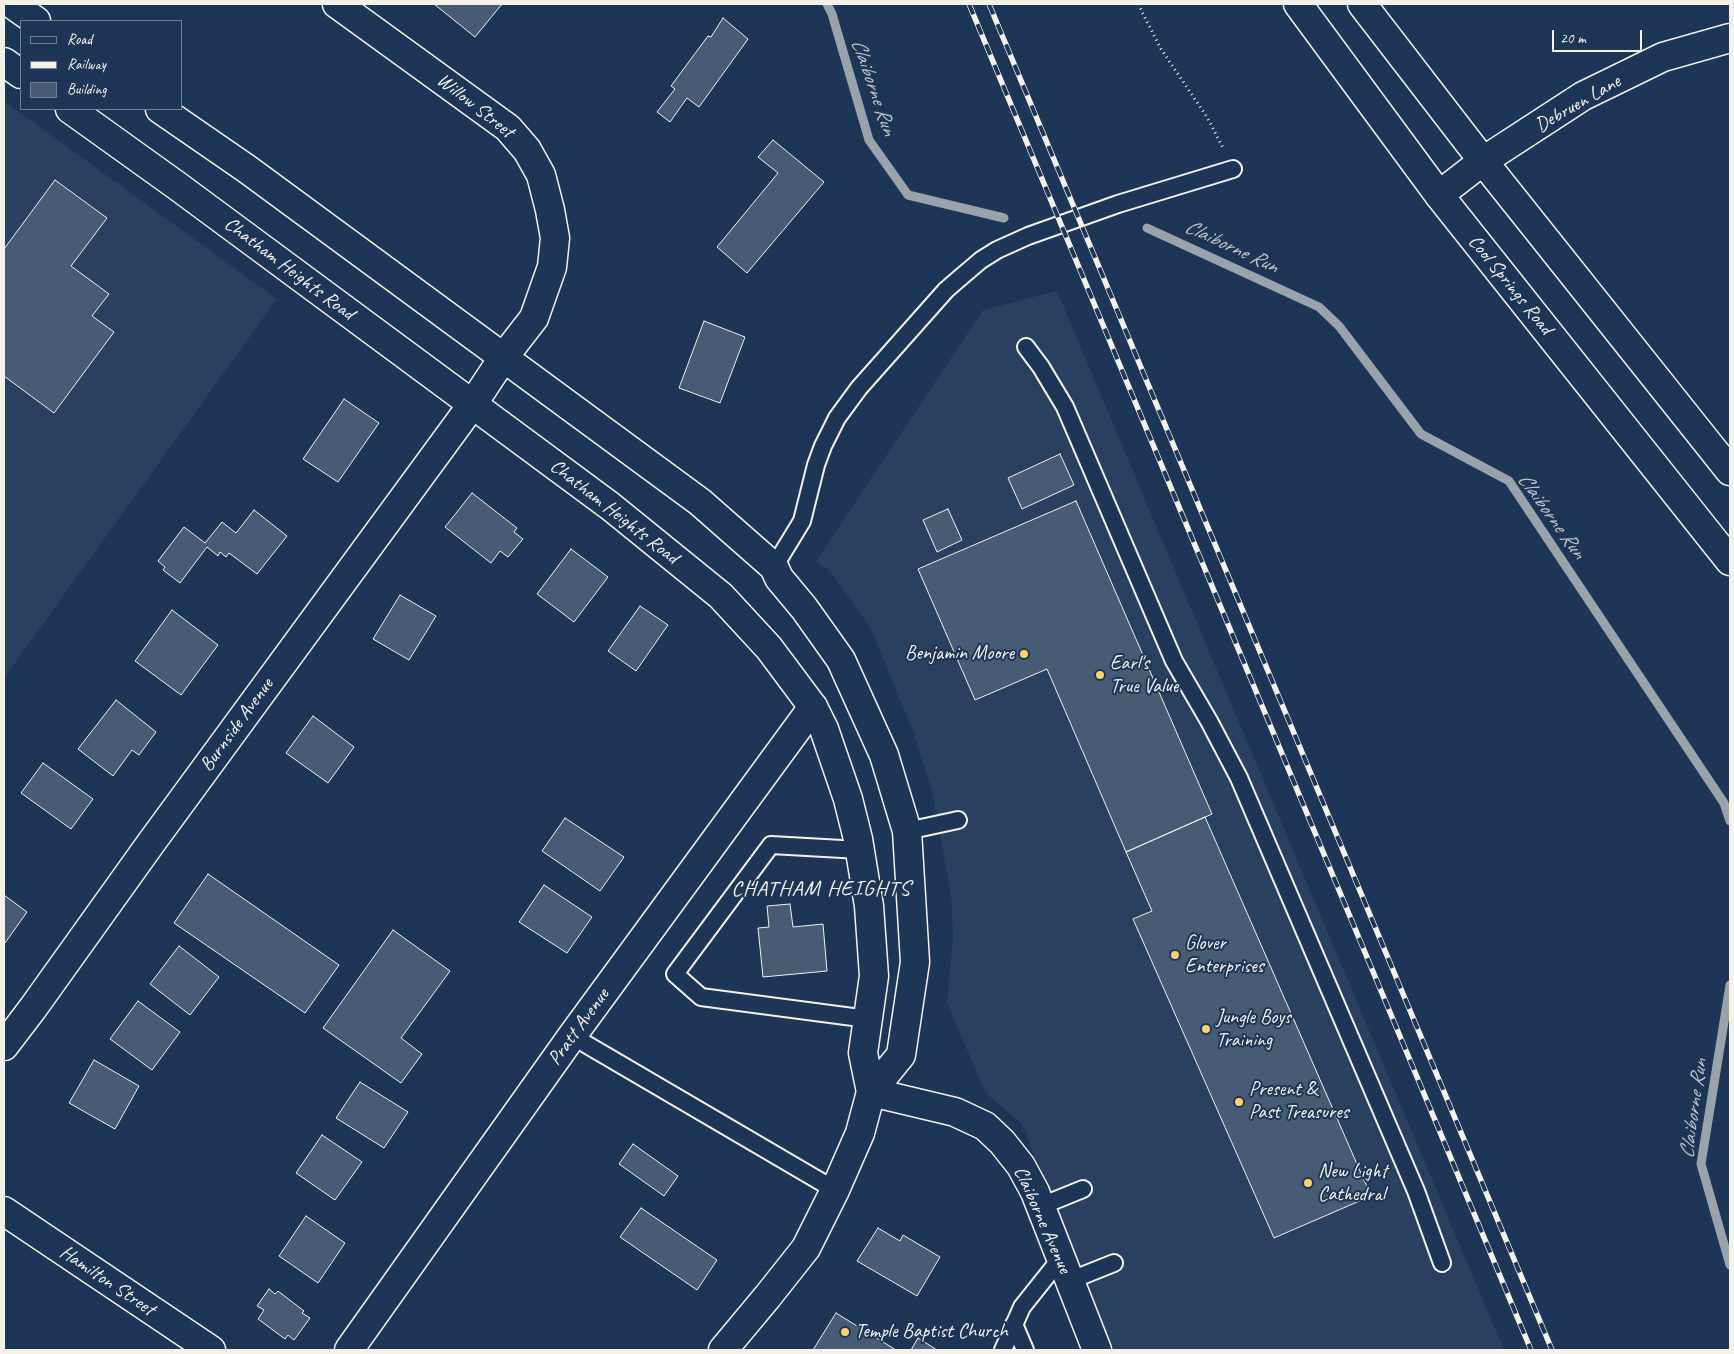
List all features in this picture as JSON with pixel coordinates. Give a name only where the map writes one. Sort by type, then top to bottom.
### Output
[{"type":"main road","points":[[12,4],[35,20]]},
{"type":"main road","name":"Cool Springs Road","points":[[1298,4],[1439,195],[1730,561]]},
{"type":"main road","points":[[1362,4],[1483,161],[1730,471]]},
{"type":"main road","name":"Willow Street","points":[[348,8],[508,128],[527,150],[541,175],[555,238],[552,267],[534,318],[503,358],[472,405]]},
{"type":"main road","name":"Debruen Lane","points":[[1439,195],[1483,161],[1583,96],[1663,57],[1730,38]]},
{"type":"main road","points":[[4,62],[20,73]]},
{"type":"main road","name":"Chatham Heights Road","points":[[71,110],[176,185],[610,506],[721,596],[769,648],[813,707],[824,730],[848,799],[860,850],[870,906],[874,976],[863,1053],[871,1092]]},
{"type":"main road","name":"Chatham Heights Road","points":[[161,110],[247,168],[700,502],[774,567],[779,578],[804,608],[841,660],[884,755],[906,831],[915,962],[901,1055],[871,1092],[860,1133],[835,1190],[806,1248],[723,1350]]},
{"type":"main road","name":"Burnside Avenue","points":[[4,1046],[472,405]]},
{"type":"main road","name":"Pratt Avenue","points":[[349,1350],[572,1036],[813,707]]},
{"type":"main road","name":"Claiborne Avenue","points":[[871,1092],[955,1112],[984,1126],[1002,1142],[1021,1166],[1041,1206],[1097,1350]]},
{"type":"main road","name":"Hamilton Street","points":[[4,1211],[210,1350]]},
{"type":"lane","points":[[774,567],[802,521],[816,465],[837,418],[859,388],[946,290],[981,260],[997,250],[1028,236],[1118,204],[1233,169]]},
{"type":"lane","points":[[1026,347],[1041,366],[1065,407],[1174,661],[1209,720],[1239,778],[1416,1191],[1442,1263]]},
{"type":"lane","points":[[906,831],[958,820]]},
{"type":"lane","points":[[860,850],[771,845],[675,974],[701,997],[868,1019]]},
{"type":"lane","points":[[572,1036],[835,1190]]},
{"type":"lane","points":[[1041,1206],[1083,1189]]},
{"type":"lane","points":[[1003,1350],[1022,1307],[1065,1269],[1114,1263]]},
{"type":"lane","points":[[1014,1324],[1025,1350]]},
{"type":"path","points":[[1138,4],[1161,49],[1206,116],[1233,169]]},
{"type":"shaded area","points":[[4,101],[277,299],[4,678]]},
{"type":"shaded area","points":[[1057,291],[1504,1350],[1114,1350],[1022,1124],[991,1098],[983,1087],[947,1003],[953,938],[951,895],[933,795],[913,731],[871,629],[830,571],[816,561],[983,310]]},
{"type":"building","points":[[434,4],[502,4],[475,37]]},
{"type":"building","points":[[723,18],[748,39],[699,107],[687,98],[670,122],[657,112],[675,89],[671,86],[708,36],[711,37]]},
{"type":"building","points":[[773,140],[824,182],[747,273],[717,247],[778,173],[758,157]]},
{"type":"building","points":[[55,180],[107,218],[71,266],[109,294],[92,316],[114,332],[54,413],[4,376],[4,249]]},
{"type":"building","points":[[704,321],[745,337],[720,403],[679,388]]},
{"type":"building","points":[[344,399],[379,423],[338,482],[303,459]]},
{"type":"building","points":[[1060,454],[1074,485],[1022,509],[1008,478]]},
{"type":"building","points":[[472,493],[517,528],[514,532],[523,539],[508,557],[500,551],[491,563],[445,527]]},
{"type":"building","name":"Earl's True Value","points":[[1076,501],[1212,814],[1126,852],[1047,669],[975,700],[918,569]]},
{"type":"building","points":[[948,509],[962,540],[937,552],[923,520]]},
{"type":"building","points":[[254,510],[287,536],[257,574],[229,553],[226,557],[220,552],[218,556],[207,547],[180,583],[163,570],[165,567],[158,561],[184,527],[205,543],[222,522],[236,533]]},
{"type":"building","points":[[571,549],[608,577],[574,622],[537,594]]},
{"type":"building","points":[[400,595],[436,616],[409,660],[373,639]]},
{"type":"building","points":[[640,606],[668,625],[636,671],[608,651]]},
{"type":"building","points":[[172,610],[218,645],[181,695],[135,661]]},
{"type":"building","points":[[116,700],[156,732],[139,755],[132,750],[113,776],[78,749]]},
{"type":"building","points":[[313,716],[354,747],[328,783],[286,753]]},
{"type":"building","points":[[43,763],[93,799],[71,829],[21,793]]},
{"type":"building","points":[[1205,817],[1371,1196],[1274,1238],[1133,919],[1152,911],[1126,852]]},
{"type":"building","points":[[565,818],[624,857],[600,891],[542,851]]},
{"type":"building","points":[[208,874],[339,965],[305,1013],[174,923]]},
{"type":"building","points":[[544,885],[592,917],[567,953],[519,922]]},
{"type":"building","points":[[4,895],[27,912],[5,943],[4,942]]},
{"type":"building","points":[[790,904],[793,927],[823,924],[827,971],[763,977],[758,928],[769,927],[767,906]]},
{"type":"building","points":[[393,930],[450,971],[401,1038],[422,1054],[401,1083],[323,1028]]},
{"type":"building","points":[[179,946],[219,977],[190,1015],[150,984]]},
{"type":"building","points":[[138,1001],[180,1032],[152,1070],[110,1039]]},
{"type":"building","points":[[94,1060],[139,1086],[115,1129],[69,1103]]},
{"type":"building","points":[[360,1082],[408,1112],[384,1148],[336,1118]]},
{"type":"building","points":[[322,1135],[362,1162],[335,1200],[296,1173]]},
{"type":"building","points":[[633,1144],[678,1176],[664,1196],[619,1164]]},
{"type":"building","points":[[641,1208],[717,1260],[697,1290],[620,1237]]},
{"type":"building","points":[[306,1216],[345,1243],[318,1283],[279,1256]]},
{"type":"building","points":[[878,1228],[900,1241],[903,1235],[940,1257],[917,1296],[857,1261]]},
{"type":"building","points":[[269,1289],[275,1294],[278,1291],[310,1318],[294,1340],[288,1335],[285,1339],[258,1319],[264,1310],[257,1306]]},
{"type":"building","name":"Temple Baptist Church","points":[[836,1313],[896,1350],[813,1350]]},
{"type":"building","name":"Temple Baptist Church","points":[[918,1338],[937,1350],[911,1350]]},
{"type":"waterway","name":"Claiborne Run","points":[[827,4],[832,14],[869,140],[908,195],[1004,218]]},
{"type":"waterway","name":"Claiborne Run","points":[[1147,228],[1319,307],[1339,326],[1421,434],[1509,481],[1724,803],[1730,821]]},
{"type":"waterway","name":"Claiborne Run","points":[[1730,985],[1701,1164],[1730,1265]]},
{"type":"railway","points":[[969,4],[1531,1350]]},
{"type":"railway","points":[[989,4],[1552,1350]]},
{"type":"place","name":"Benjamin Moore","points":[[1024,654]]},
{"type":"place","name":"Earl's True Value","points":[[1100,675]]},
{"type":"place","name":"Glover Enterprises","points":[[1175,955]]},
{"type":"place","name":"Jungle Boys Training","points":[[1206,1029]]},
{"type":"place","name":"Present & Past Treasures","points":[[1239,1102]]},
{"type":"place","name":"New Light Cathedral","points":[[1308,1183]]},
{"type":"place","name":"Temple Baptist Church","points":[[845,1332]]},
{"type":"district","name":"CHATHAM HEIGHTS","points":[[821,889]]}]
